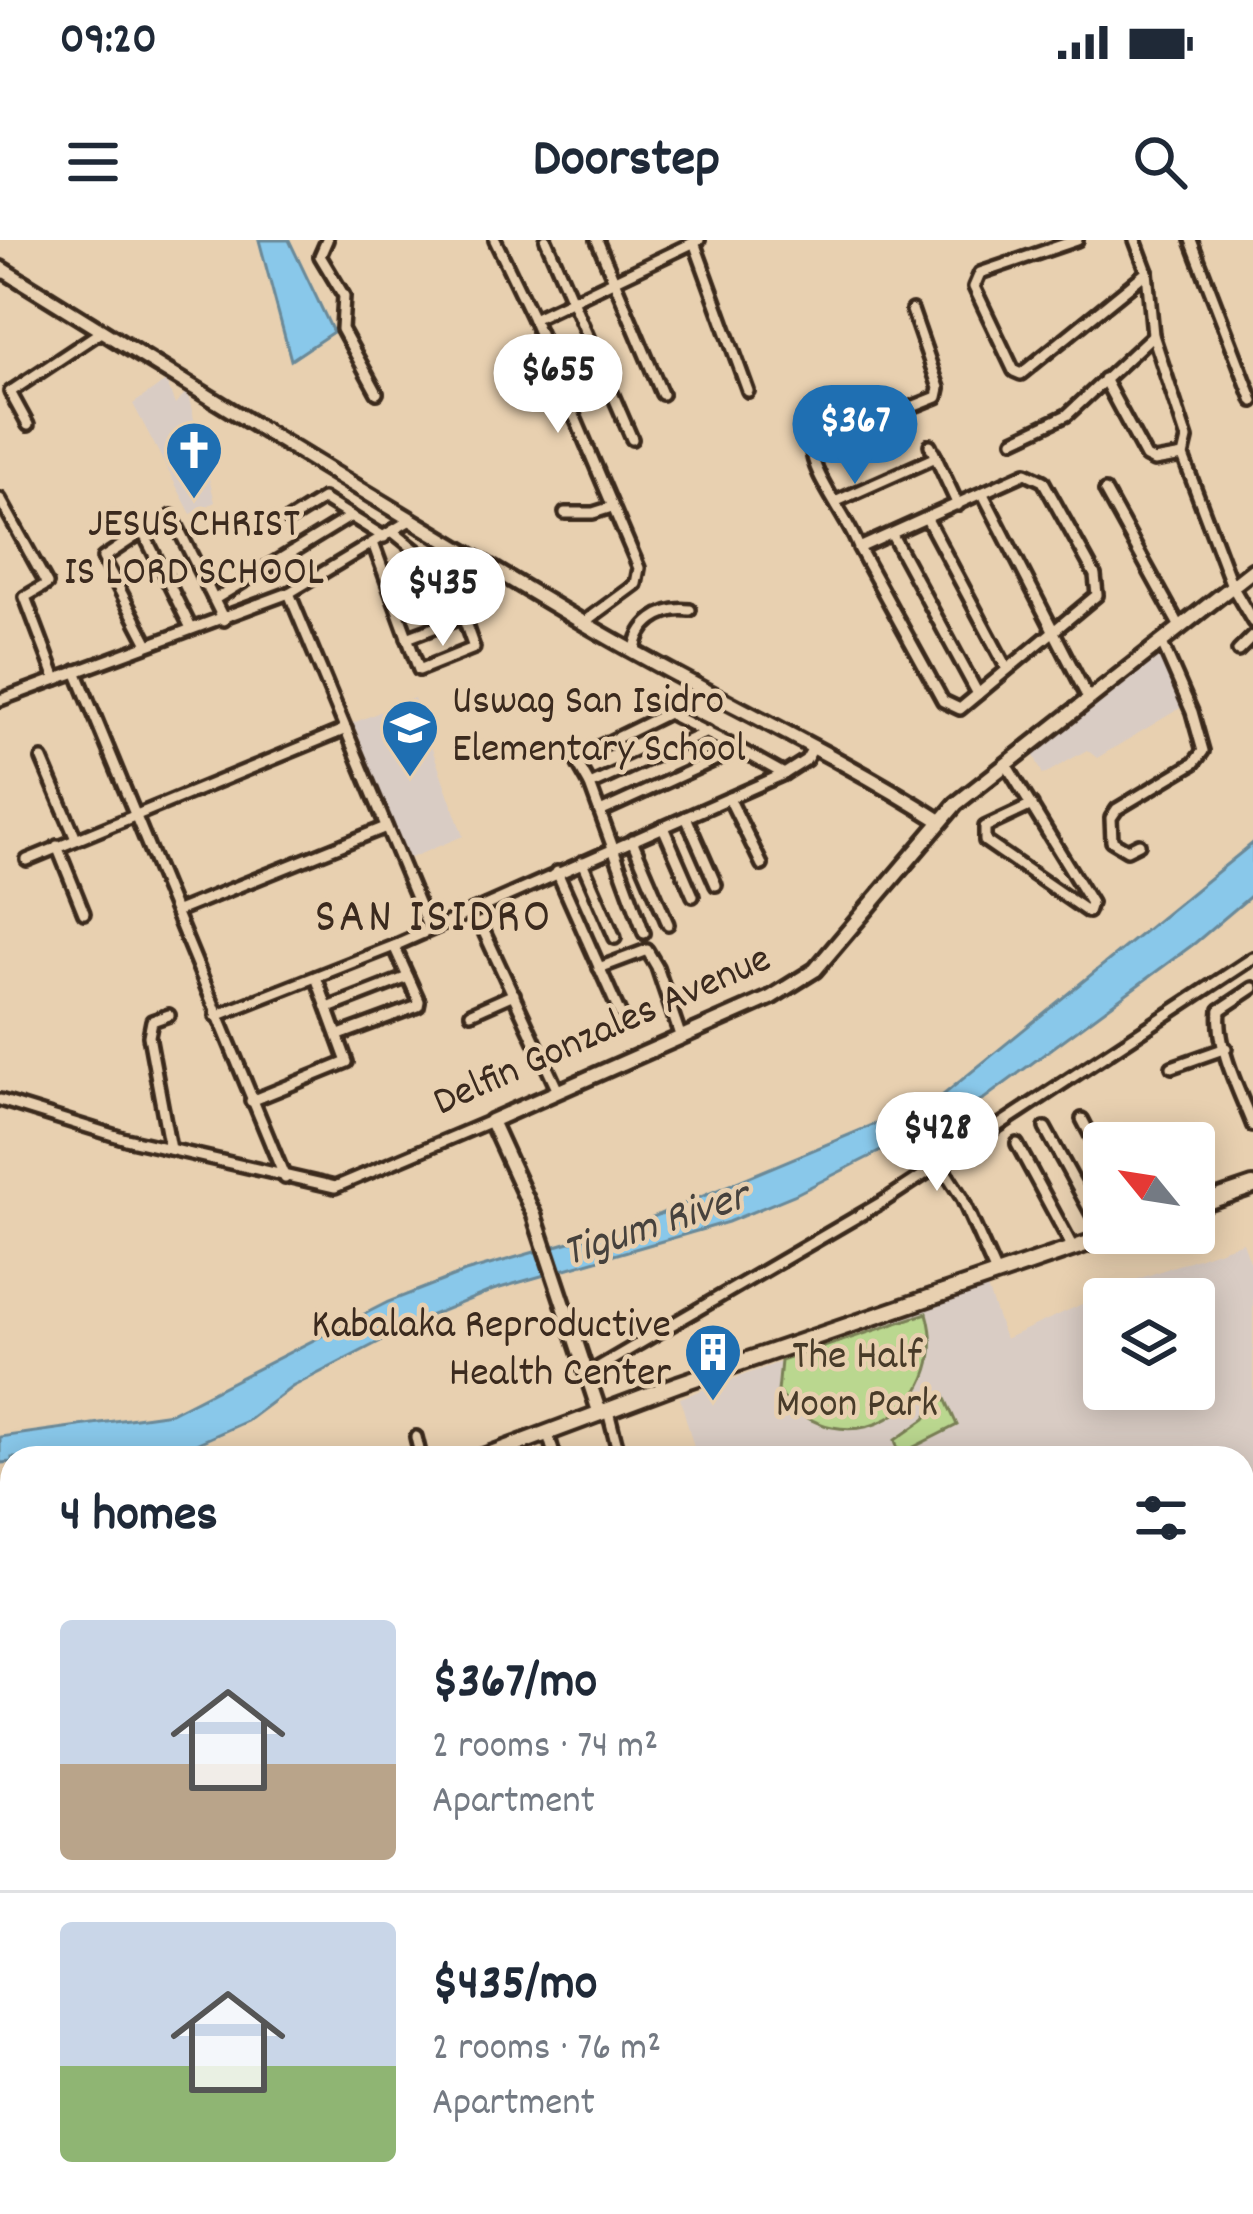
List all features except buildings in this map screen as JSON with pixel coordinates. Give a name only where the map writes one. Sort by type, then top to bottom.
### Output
[{"type":"main road","points":[[1215,1199],[1253,1186]]},
{"type":"main road","points":[[514,1446],[1083,1244]]},
{"type":"street","points":[[327,240],[320,256],[344,296],[342,329],[377,393]]},
{"type":"street","points":[[495,240],[640,576],[636,584],[583,623]]},
{"type":"street","points":[[546,240],[632,439]]},
{"type":"street","points":[[597,240],[662,394]]},
{"type":"street","points":[[1077,240],[980,273],[974,287],[1014,371],[1028,373],[1147,272]]},
{"type":"street","points":[[1136,240],[1147,272],[1153,335],[1187,439],[1183,455],[1232,586],[1253,622]]},
{"type":"street","points":[[1191,240],[1250,378],[1253,400]]},
{"type":"street","points":[[533,319],[696,241],[748,391]]},
{"type":"street","points":[[0,268],[308,460],[583,623],[814,746],[939,820]]},
{"type":"street","points":[[859,548],[1026,473],[1042,481],[1095,575],[1097,595],[960,709],[943,701],[859,548],[836,501],[815,465],[812,447],[937,397],[939,388],[912,310]]},
{"type":"street","points":[[28,425],[10,392],[103,331]]},
{"type":"street","points":[[1014,440],[1067,415],[1153,335]]},
{"type":"street","points":[[1104,379],[1146,458],[1183,455]]},
{"type":"street","points":[[930,446],[958,505]]},
{"type":"street","points":[[836,501],[936,458]]},
{"type":"street","points":[[1105,491],[1179,625]]},
{"type":"street","points":[[982,494],[1089,700]]},
{"type":"street","points":[[0,499],[47,584],[25,596],[56,679]]},
{"type":"street","points":[[289,520],[323,499],[425,559],[449,578],[474,648],[419,670],[386,575],[383,537]]},
{"type":"street","points":[[565,513],[593,514],[611,507]]},
{"type":"street","points":[[172,516],[224,620]]},
{"type":"street","points":[[215,599],[351,516]]},
{"type":"street","points":[[0,700],[289,593],[412,519]]},
{"type":"street","points":[[927,519],[1007,669]]},
{"type":"street","points":[[148,644],[103,558],[140,534],[191,628]]},
{"type":"street","points":[[892,535],[978,694]]},
{"type":"street","points":[[386,575],[425,559]]},
{"type":"street","name":"Delfin Gonzales Avenue","points":[[0,1100],[170,1149],[335,1187],[770,998],[815,970],[939,820],[1253,570]]},
{"type":"street","points":[[397,607],[452,586]]},
{"type":"street","points":[[289,593],[429,929]]},
{"type":"street","points":[[635,652],[636,636],[648,622],[667,611],[690,610]]},
{"type":"street","points":[[407,638],[463,617]]},
{"type":"street","points":[[1238,651],[1253,636]]},
{"type":"street","points":[[1139,844],[1127,850],[1112,841],[1117,809],[1193,763],[1203,751],[1192,712],[1160,640]]},
{"type":"street","points":[[76,671],[285,1178]]},
{"type":"street","points":[[644,933],[590,784],[578,764],[582,755],[668,713],[784,774]]},
{"type":"street","points":[[27,860],[346,729]]},
{"type":"street","points":[[590,784],[707,732]]},
{"type":"street","points":[[216,1016],[394,946],[784,774],[806,760],[814,746]]},
{"type":"street","points":[[600,812],[739,748]]},
{"type":"street","points":[[42,759],[76,839]]},
{"type":"street","points":[[1007,766],[1032,805],[1091,904],[1088,912],[985,841],[985,827],[1032,805]]},
{"type":"street","points":[[729,798],[762,865]]},
{"type":"street","points":[[686,818],[716,885]]},
{"type":"street","points":[[177,911],[386,827]]},
{"type":"street","points":[[663,827],[693,896]]},
{"type":"street","points":[[632,840],[668,924]]},
{"type":"street","points":[[57,846],[84,914]]},
{"type":"street","points":[[582,862],[614,938]]},
{"type":"street","points":[[557,872],[621,1016]]},
{"type":"street","points":[[485,934],[558,1091]]},
{"type":"street","points":[[339,1036],[418,1006],[394,946]]},
{"type":"street","points":[[599,968],[647,950],[681,1038]]},
{"type":"street","points":[[587,1374],[941,1165],[1253,958]]},
{"type":"street","points":[[328,1008],[408,976]]},
{"type":"street","points":[[251,1101],[347,1062],[316,977]]},
{"type":"street","points":[[1220,1010],[1253,988]]},
{"type":"street","points":[[1204,991],[1220,1010],[1219,1024],[1253,1126]]},
{"type":"street","points":[[471,1013],[514,994]]},
{"type":"street","points":[[169,1015],[152,1021],[149,1036],[170,1149]]},
{"type":"street","points":[[1172,1067],[1226,1048]]},
{"type":"street","points":[[491,1121],[534,1215],[616,1446]]},
{"type":"street","points":[[1045,1128],[1083,1190]]},
{"type":"street","points":[[1017,1144],[1072,1248]]},
{"type":"street","points":[[941,1165],[997,1276]]},
{"type":"street","points":[[548,1434],[552,1446]]},
{"type":"street","points":[[416,1437],[418,1446]]},
{"type":"shaded area","points":[[166,381],[175,405],[187,391],[215,502],[191,514],[133,404]]},
{"type":"shaded area","points":[[1156,651],[1187,704],[1097,758],[1087,750],[1043,775],[1031,749]]},
{"type":"shaded area","name":"Uswag San Isidro Elementary School","points":[[414,698],[463,836],[408,859],[353,723]]},
{"type":"shaded area","points":[[1243,1242],[1253,1270],[1253,1446],[694,1446],[680,1398],[987,1288],[1005,1339],[1083,1304],[1083,1410],[1215,1410],[1215,1278],[1141,1278]]},
{"type":"green space","name":"The Half Moon Park","points":[[927,1313],[931,1348],[925,1378],[909,1402],[887,1419],[861,1428],[832,1427],[804,1416],[778,1392],[781,1361]]},
{"type":"green space","points":[[943,1394],[957,1425],[916,1446],[897,1446],[895,1440],[925,1419]]},
{"type":"water","points":[[259,240],[289,240],[333,332],[291,360]]},
{"type":"water","points":[[1253,843],[1253,894],[1195,943],[985,1098],[794,1195],[728,1222],[493,1290],[429,1316],[292,1387],[247,1421],[191,1446],[0,1446],[0,1437],[171,1413],[388,1302],[465,1272],[646,1220],[942,1096]]},
{"type":"waterway","name":"Tigum River","points":[[901,1138],[935,1125],[957,1108]]},
{"type":"place","name":"JESUS CHRIST IS LORD SCHOOL","points":[[194,501]]},
{"type":"place","name":"Uswag San Isidro Elementary School","points":[[410,779]]},
{"type":"place","name":"Kabalaka Reproductive Health Center","points":[[713,1403]]},
{"type":"district","name":"SAN ISIDRO","points":[[434,920]]}]
